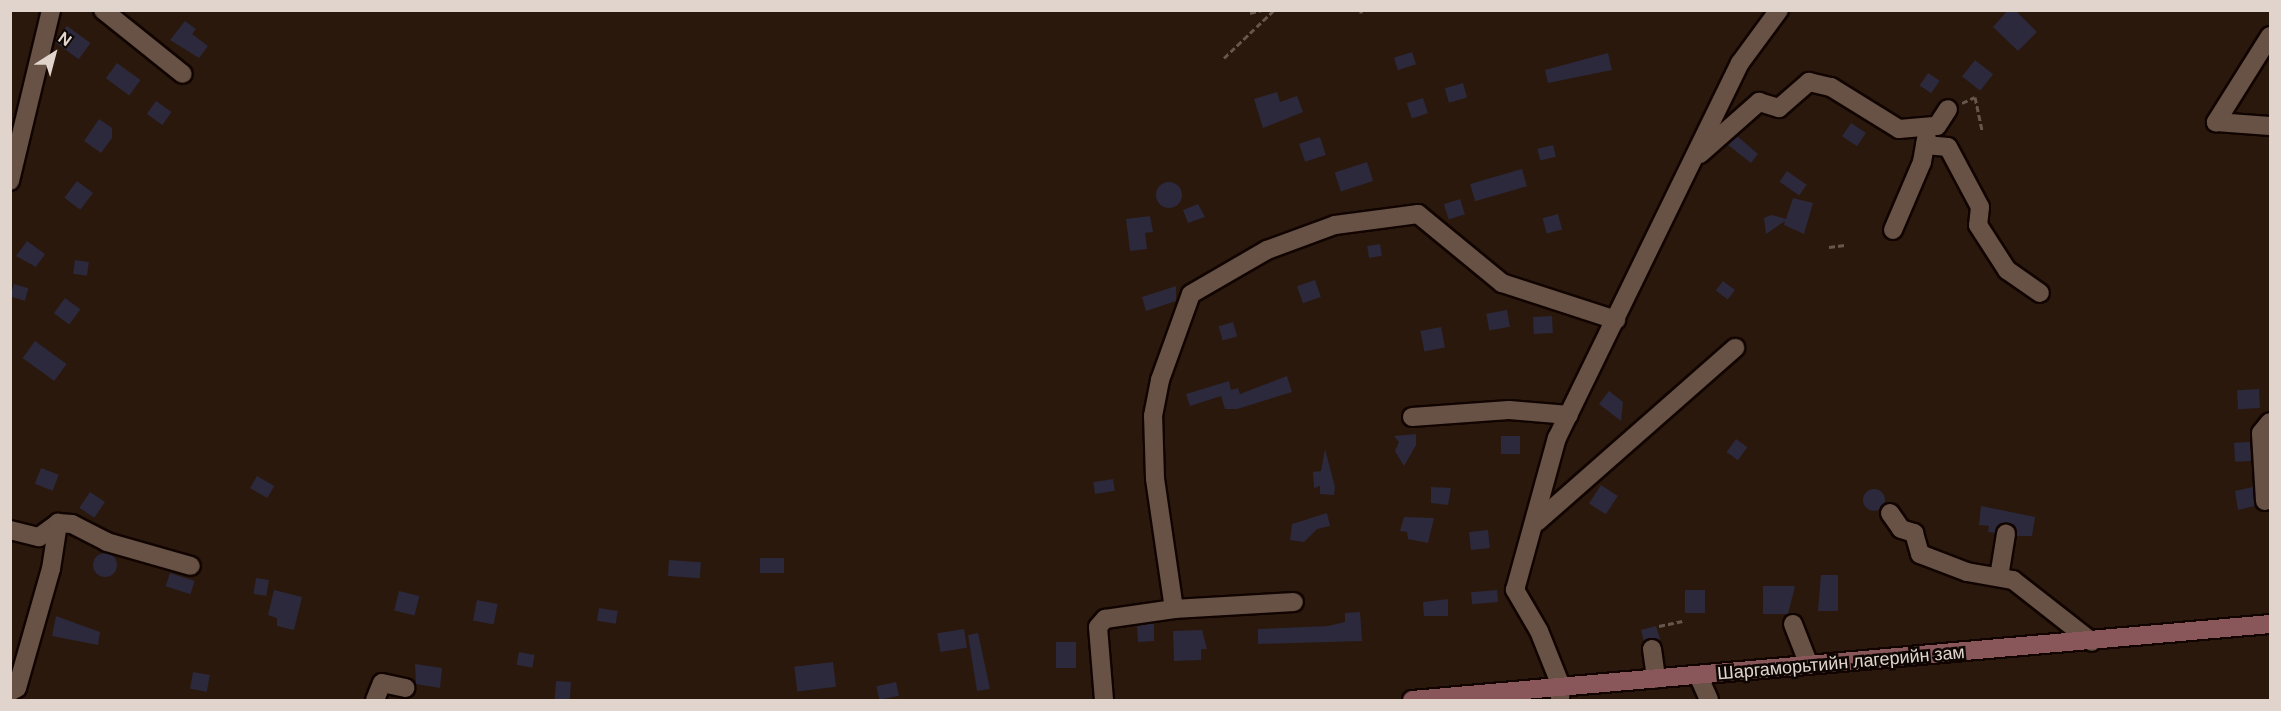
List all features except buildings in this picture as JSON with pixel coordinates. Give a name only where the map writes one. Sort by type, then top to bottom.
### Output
[{"type":"street","points":[[10,181],[51,10]]},
{"type":"street","points":[[103,10],[183,74]]},
{"type":"street","points":[[1560,693],[1539,631],[1515,590],[1537,522],[1557,438],[1740,63],[1779,10]]},
{"type":"street","points":[[2271,36],[2216,122],[2271,126]]},
{"type":"street","points":[[1694,159],[1759,102],[1779,108],[1809,82],[1831,87],[1899,129],[1927,136],[1948,147],[1980,207],[1978,225],[2007,270],[2040,293]]},
{"type":"street","points":[[1893,230],[1927,136],[1948,109]]},
{"type":"street","points":[[1174,609],[1155,478],[1153,416],[1160,380],[1191,294],[1267,250],[1335,225],[1418,214],[1502,283],[1616,320]]},
{"type":"street","points":[[1537,522],[1735,348]]},
{"type":"street","points":[[1412,417],[1509,410],[1569,415]]},
{"type":"street","points":[[2265,501],[2266,473],[2261,433],[2270,421]]},
{"type":"street","points":[[1890,513],[1900,529],[1914,533],[1920,554],[2013,580],[2092,642]]},
{"type":"street","points":[[10,530],[39,537],[58,523],[72,524],[107,542],[191,566]]},
{"type":"street","points":[[10,692],[17,688],[51,569],[58,523]]},
{"type":"street","points":[[1999,577],[2006,534]]},
{"type":"street","points":[[1104,700],[1098,627],[1105,619],[1174,609],[1294,602]]},
{"type":"street","points":[[1793,624],[1809,665]]},
{"type":"street","name":"Шаргаморьтийн лагерийн зам","points":[[1412,700],[1560,693],[1656,679],[2092,642],[2271,624]]},
{"type":"street","points":[[1653,649],[1656,679]]},
{"type":"street","points":[[1698,675],[1708,700]]},
{"type":"street","points":[[375,700],[382,683],[405,688]]},
{"type":"path","points":[[1250,13],[1262,10]]},
{"type":"path","points":[[1224,58],[1274,10]]},
{"type":"path","points":[[1948,109],[1976,97],[1982,131]]},
{"type":"path","points":[[1829,247],[1845,245]]},
{"type":"path","points":[[1659,626],[1682,621]]}]
